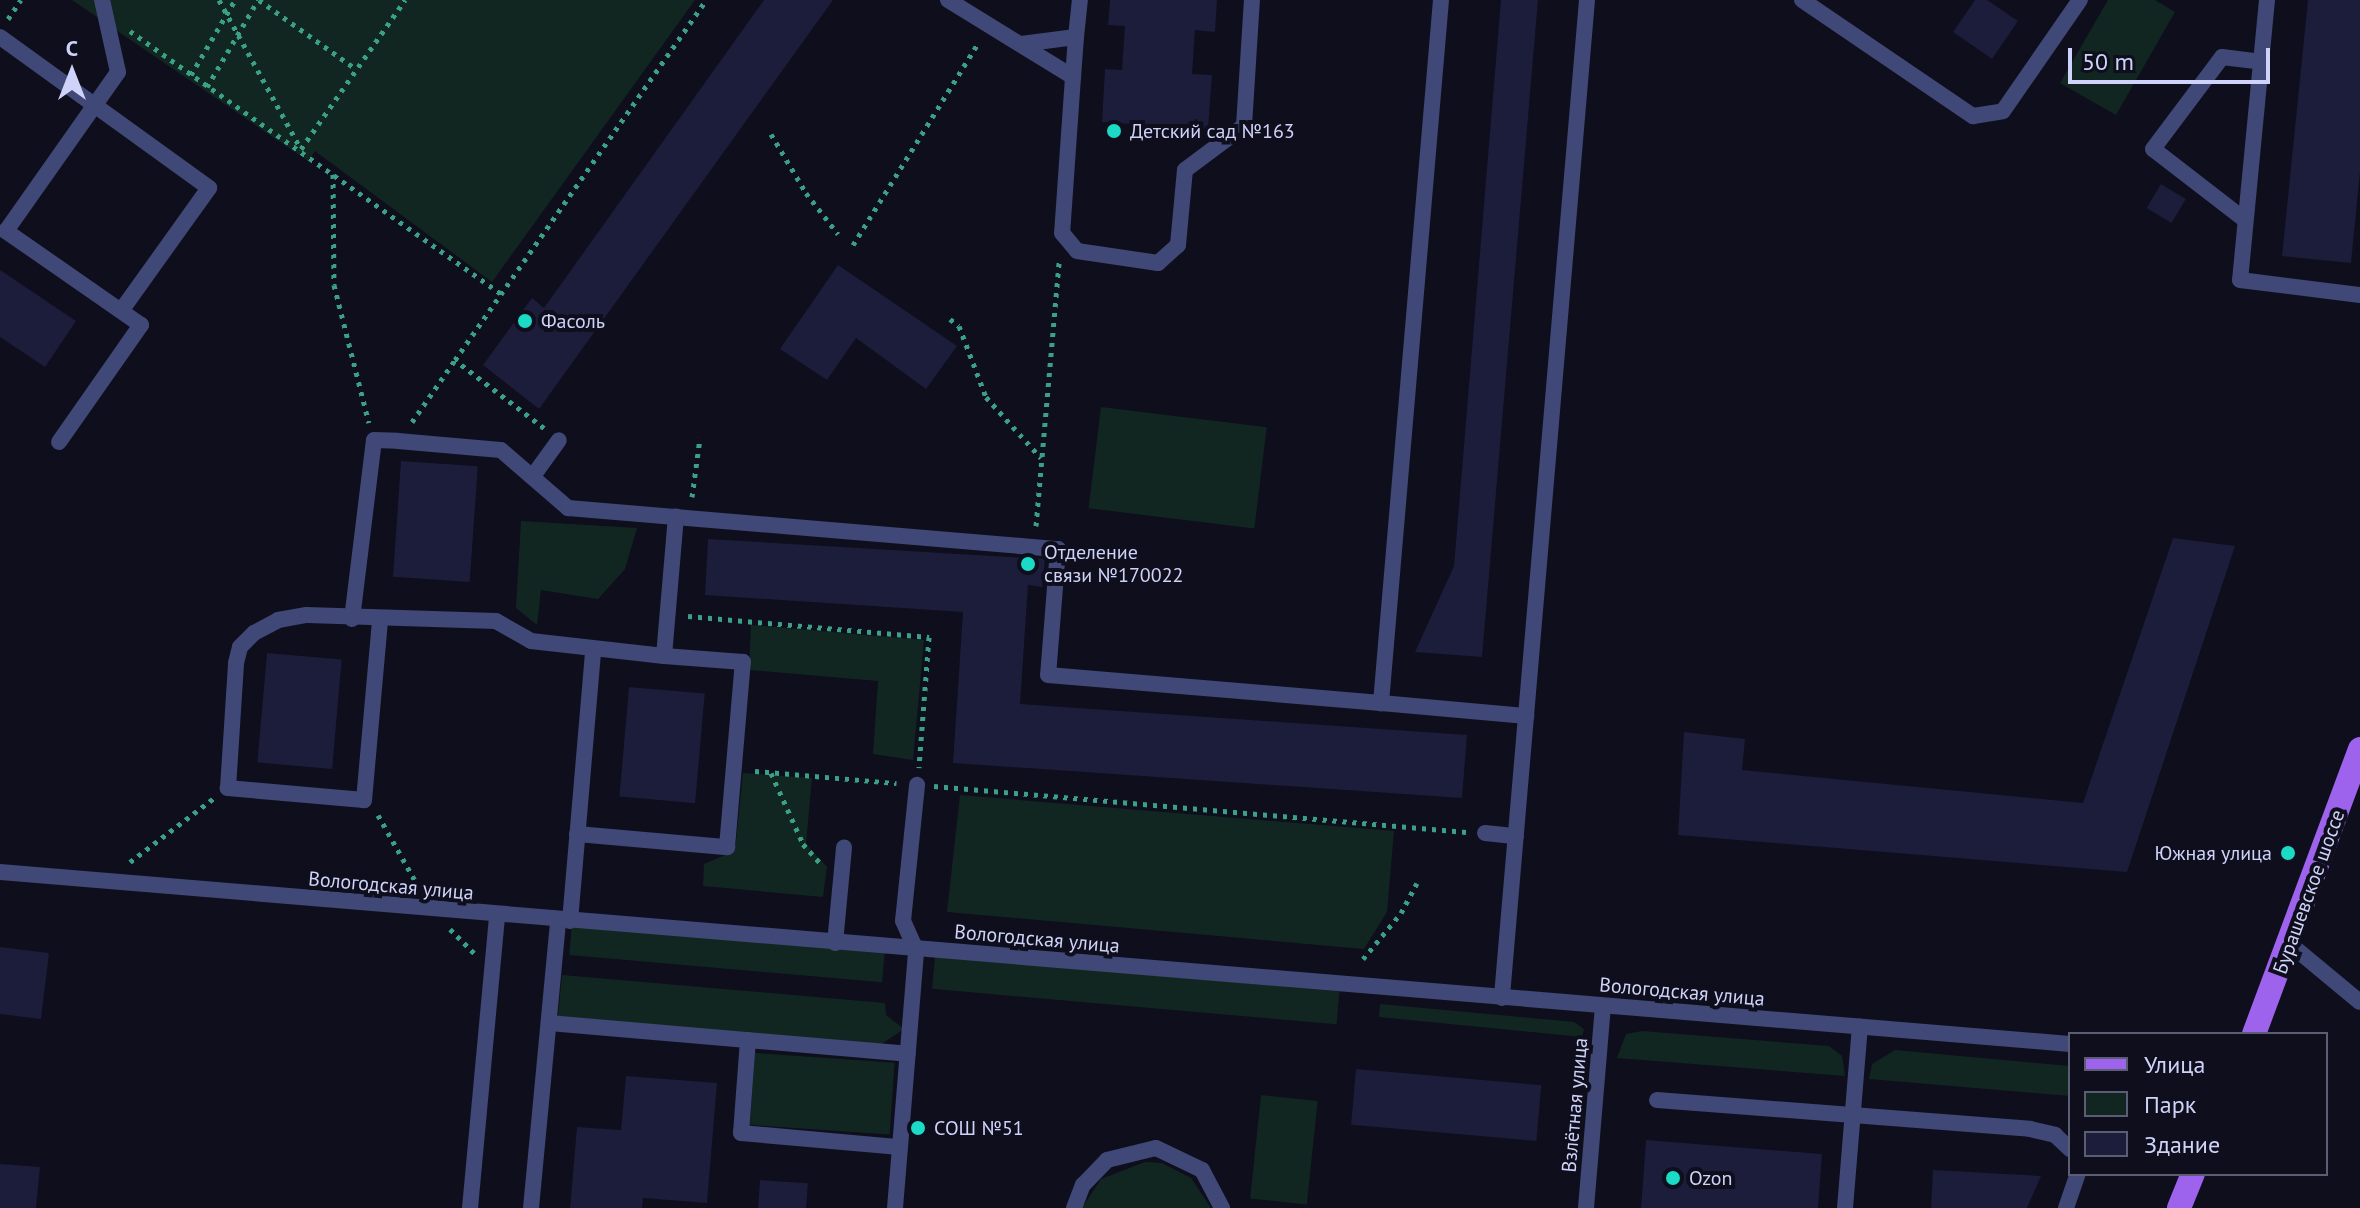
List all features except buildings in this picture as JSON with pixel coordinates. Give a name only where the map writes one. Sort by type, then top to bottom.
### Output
[{"type":"main road","name":"Бурашевское шоссе","points":[[2255,1032],[2291,945],[2360,749]]},
{"type":"main road","points":[[2179,1208],[2192,1176]]},
{"type":"street","points":[[948,0],[1073,77]]},
{"type":"street","points":[[1080,0],[1062,233],[1077,251],[1158,263],[1178,245],[1185,170],[1244,126],[1252,0]]},
{"type":"street","points":[[1381,703],[1441,0]]},
{"type":"street","points":[[1502,998],[1587,0]]},
{"type":"street","points":[[1802,0],[1973,116],[2003,111],[2080,0]]},
{"type":"street","points":[[2267,0],[2240,280],[2360,295]]},
{"type":"street","points":[[59,442],[141,325],[6,231],[118,72],[103,6]]},
{"type":"street","points":[[0,37],[209,188],[121,311]]},
{"type":"street","points":[[1021,44],[1076,37]]},
{"type":"street","points":[[2245,220],[2153,149],[2222,57],[2260,62]]},
{"type":"street","points":[[352,619],[374,440],[398,441],[501,450],[568,508],[1058,549],[1048,675],[1526,716]]},
{"type":"street","points":[[533,476],[559,440]]},
{"type":"street","points":[[664,656],[682,517]]},
{"type":"street","points":[[380,621],[364,800],[228,788],[240,647],[278,620],[307,615],[380,621],[496,621],[531,641],[593,650],[743,662],[727,847],[577,834]]},
{"type":"street","points":[[531,1208],[549,1023],[577,834],[593,650]]},
{"type":"street","points":[[895,1208],[916,950],[903,921],[917,785]]},
{"type":"street","points":[[1485,833],[1516,836]]},
{"type":"street","points":[[835,943],[844,847]]},
{"type":"street","name":"Вологодская улица","points":[[0,872],[102,883],[2068,1044]]},
{"type":"street","points":[[470,1208],[497,915]]},
{"type":"street","points":[[2291,945],[2360,1002]]},
{"type":"street","name":"Взлётная улица","points":[[1586,1208],[1603,1006]]},
{"type":"street","points":[[549,1023],[908,1054]]},
{"type":"street","points":[[1845,1208],[1860,1027]]},
{"type":"street","points":[[748,1040],[741,1133],[899,1147]]},
{"type":"street","points":[[1657,1100],[2030,1129],[2055,1135],[2068,1147]]},
{"type":"street","points":[[1069,1206],[1083,1185],[1107,1160],[1156,1148],[1202,1170],[1222,1208]]},
{"type":"street","points":[[2066,1208],[2077,1176]]},
{"type":"path","points":[[0,31],[21,0]]},
{"type":"path","points":[[219,0],[301,149]]},
{"type":"path","points":[[191,75],[235,0]]},
{"type":"path","points":[[207,87],[259,0],[356,69]]},
{"type":"path","points":[[301,149],[405,0]]},
{"type":"path","points":[[398,441],[706,0]]},
{"type":"path","points":[[103,6],[207,87],[301,149],[501,294]]},
{"type":"path","points":[[853,245],[990,25]]},
{"type":"path","points":[[771,134],[806,193],[838,234]]},
{"type":"path","points":[[333,173],[334,285],[374,440]]},
{"type":"path","points":[[1034,547],[1062,233]]},
{"type":"path","points":[[950,319],[959,326],[986,397],[1042,459]]},
{"type":"path","points":[[455,360],[559,440]]},
{"type":"path","points":[[682,517],[700,438]]},
{"type":"path","points":[[668,614],[929,637],[917,785]]},
{"type":"path","points":[[734,769],[849,782],[917,785],[1485,833]]},
{"type":"path","points":[[771,772],[803,844],[840,886]]},
{"type":"path","points":[[102,883],[228,788]]},
{"type":"path","points":[[364,800],[374,808],[431,910],[478,957]]},
{"type":"path","points":[[1363,959],[1417,883]]},
{"type":"green space","points":[[72,0],[695,0],[492,282],[315,151],[308,161]]},
{"type":"green space","points":[[2108,0],[2155,0],[2175,12],[2116,115],[2060,83]]},
{"type":"green space","points":[[1101,407],[1267,427],[1254,529],[1089,508]]},
{"type":"green space","points":[[521,521],[637,528],[625,569],[598,599],[541,590],[537,625],[516,608]]},
{"type":"green space","points":[[751,625],[924,640],[913,760],[873,754],[878,681],[749,670]]},
{"type":"green space","points":[[743,773],[812,778],[806,844],[827,867],[823,897],[703,886],[704,864],[735,851]]},
{"type":"green space","points":[[960,795],[1394,831],[1387,912],[1364,949],[947,912]]},
{"type":"green space","points":[[572,924],[885,951],[882,982],[569,955]]},
{"type":"green space","points":[[935,956],[1339,991],[1337,1024],[932,989]]},
{"type":"green space","points":[[562,975],[885,1003],[886,1015],[904,1029],[880,1045],[558,1016]]},
{"type":"green space","points":[[1380,1004],[1574,1022],[1584,1029],[1582,1037],[1379,1017]]},
{"type":"green space","points":[[1642,1031],[1829,1046],[1842,1056],[1845,1076],[1617,1058],[1626,1034]]},
{"type":"green space","points":[[1895,1050],[2068,1066],[2068,1096],[1869,1079],[1872,1064]]},
{"type":"green space","points":[[755,1053],[895,1063],[890,1135],[750,1125]]},
{"type":"green space","points":[[1261,1095],[1318,1101],[1307,1204],[1250,1198]]},
{"type":"green space","points":[[1145,1162],[1162,1163],[1191,1178],[1211,1208],[1082,1208],[1101,1179]]},
{"type":"place","name":"Детский сад №163","points":[[1114,131]]},
{"type":"place","name":"Фасоль","points":[[525,321]]},
{"type":"place","name":"Отделение связи №170022","points":[[1028,564]]},
{"type":"place","name":"Южная улица","points":[[2288,853]]},
{"type":"place","name":"СОШ №51","points":[[918,1128]]},
{"type":"place","name":"Ozon","points":[[1673,1178]]}]
